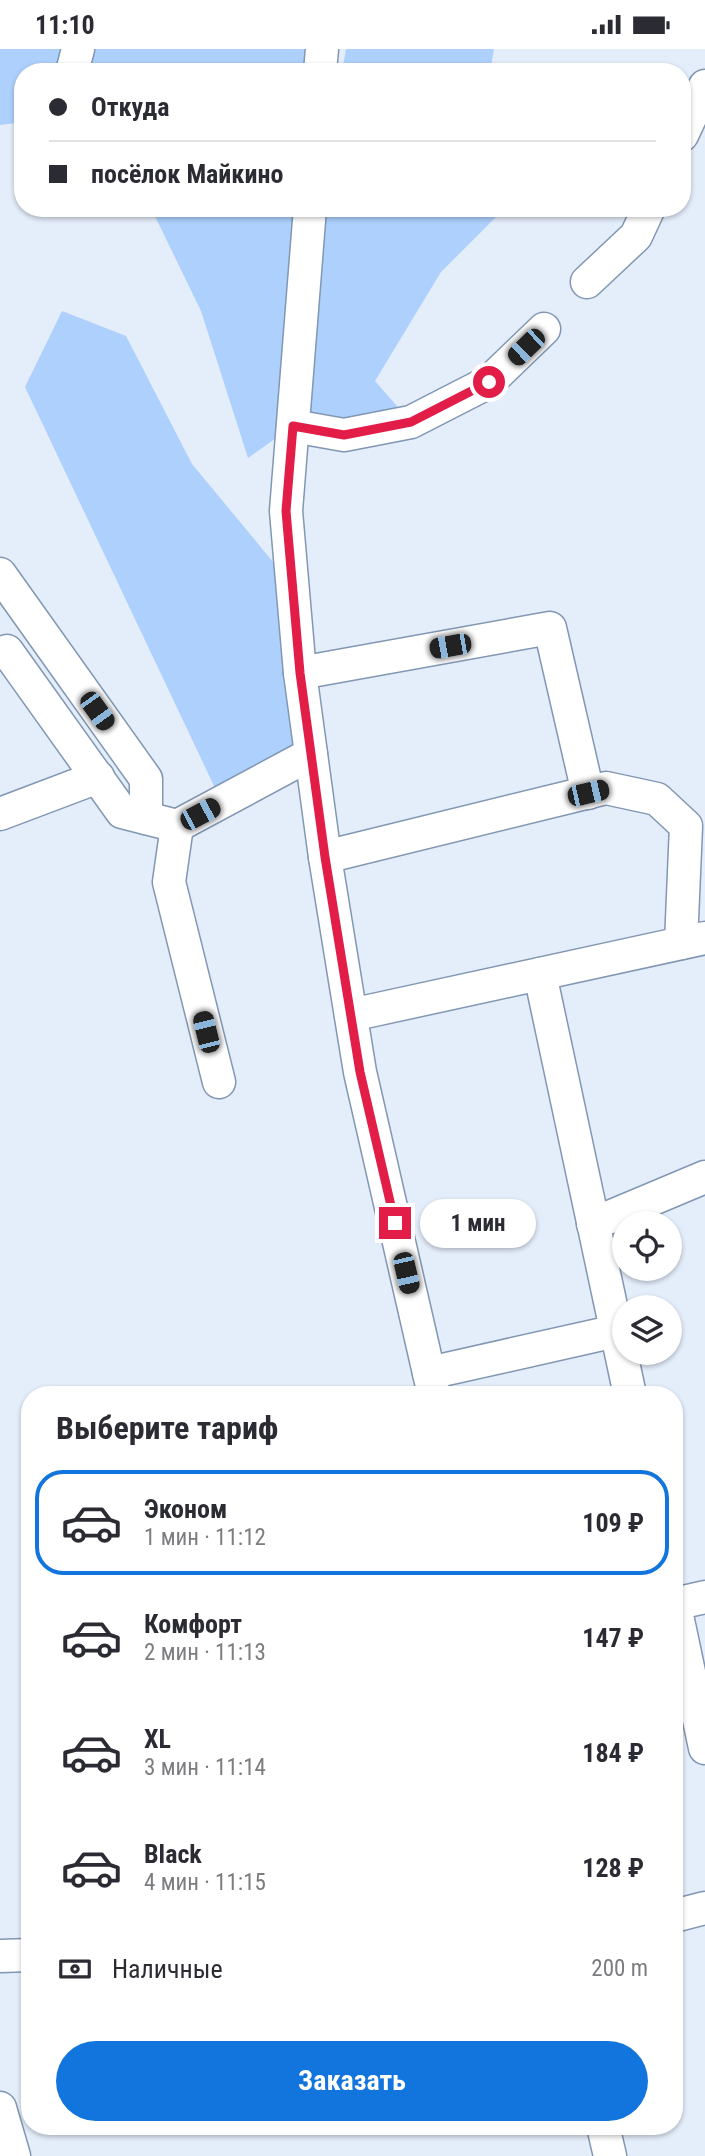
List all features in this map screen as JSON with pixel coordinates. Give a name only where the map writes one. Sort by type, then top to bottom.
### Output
[{"type":"street","points":[[691,116],[705,86]]},
{"type":"street","points":[[309,217],[286,511],[300,673],[325,857],[360,1072],[432,1384],[612,1332]]},
{"type":"street","points":[[587,282],[636,236],[645,217]]},
{"type":"street","points":[[293,426],[344,435],[411,422],[489,382],[544,329]]},
{"type":"street","points":[[0,574],[146,779],[146,818]]},
{"type":"street","points":[[300,673],[550,628],[588,793]]},
{"type":"street","points":[[7,651],[122,812],[177,826],[311,754]]},
{"type":"street","points":[[0,814],[98,778]]},
{"type":"street","points":[[325,857],[606,788],[657,799],[686,826],[693,940],[351,1015]]},
{"type":"street","points":[[177,826],[169,882],[219,1082]]},
{"type":"street","points":[[540,974],[612,1312]]},
{"type":"street","points":[[593,1224],[705,1177]]},
{"type":"street","points":[[623,1365],[628,1386]]},
{"type":"street","points":[[683,1601],[705,1597]]},
{"type":"street","points":[[683,1645],[705,1748]]},
{"type":"street","points":[[683,1914],[705,1908]]},
{"type":"street","points":[[0,1956],[21,1955]]},
{"type":"street","points":[[0,2108],[14,2156]]},
{"type":"street","points":[[605,2135],[610,2156]]},
{"type":"shaded area","points":[[0,49],[322,49],[321,63],[14,63],[14,123],[0,125]]},
{"type":"shaded area","points":[[346,49],[494,49],[492,63],[344,63]]},
{"type":"shaded area","points":[[155,217],[496,217],[441,272],[375,381],[411,422],[293,426],[248,458],[201,311]]},
{"type":"shaded area","points":[[62,311],[126,336],[192,464],[293,586],[311,754],[215,788],[25,387]]},
{"type":"route","points":[[395,1223],[360,1072],[325,857],[300,673],[286,511],[293,426],[344,435],[411,422],[489,382]]}]
